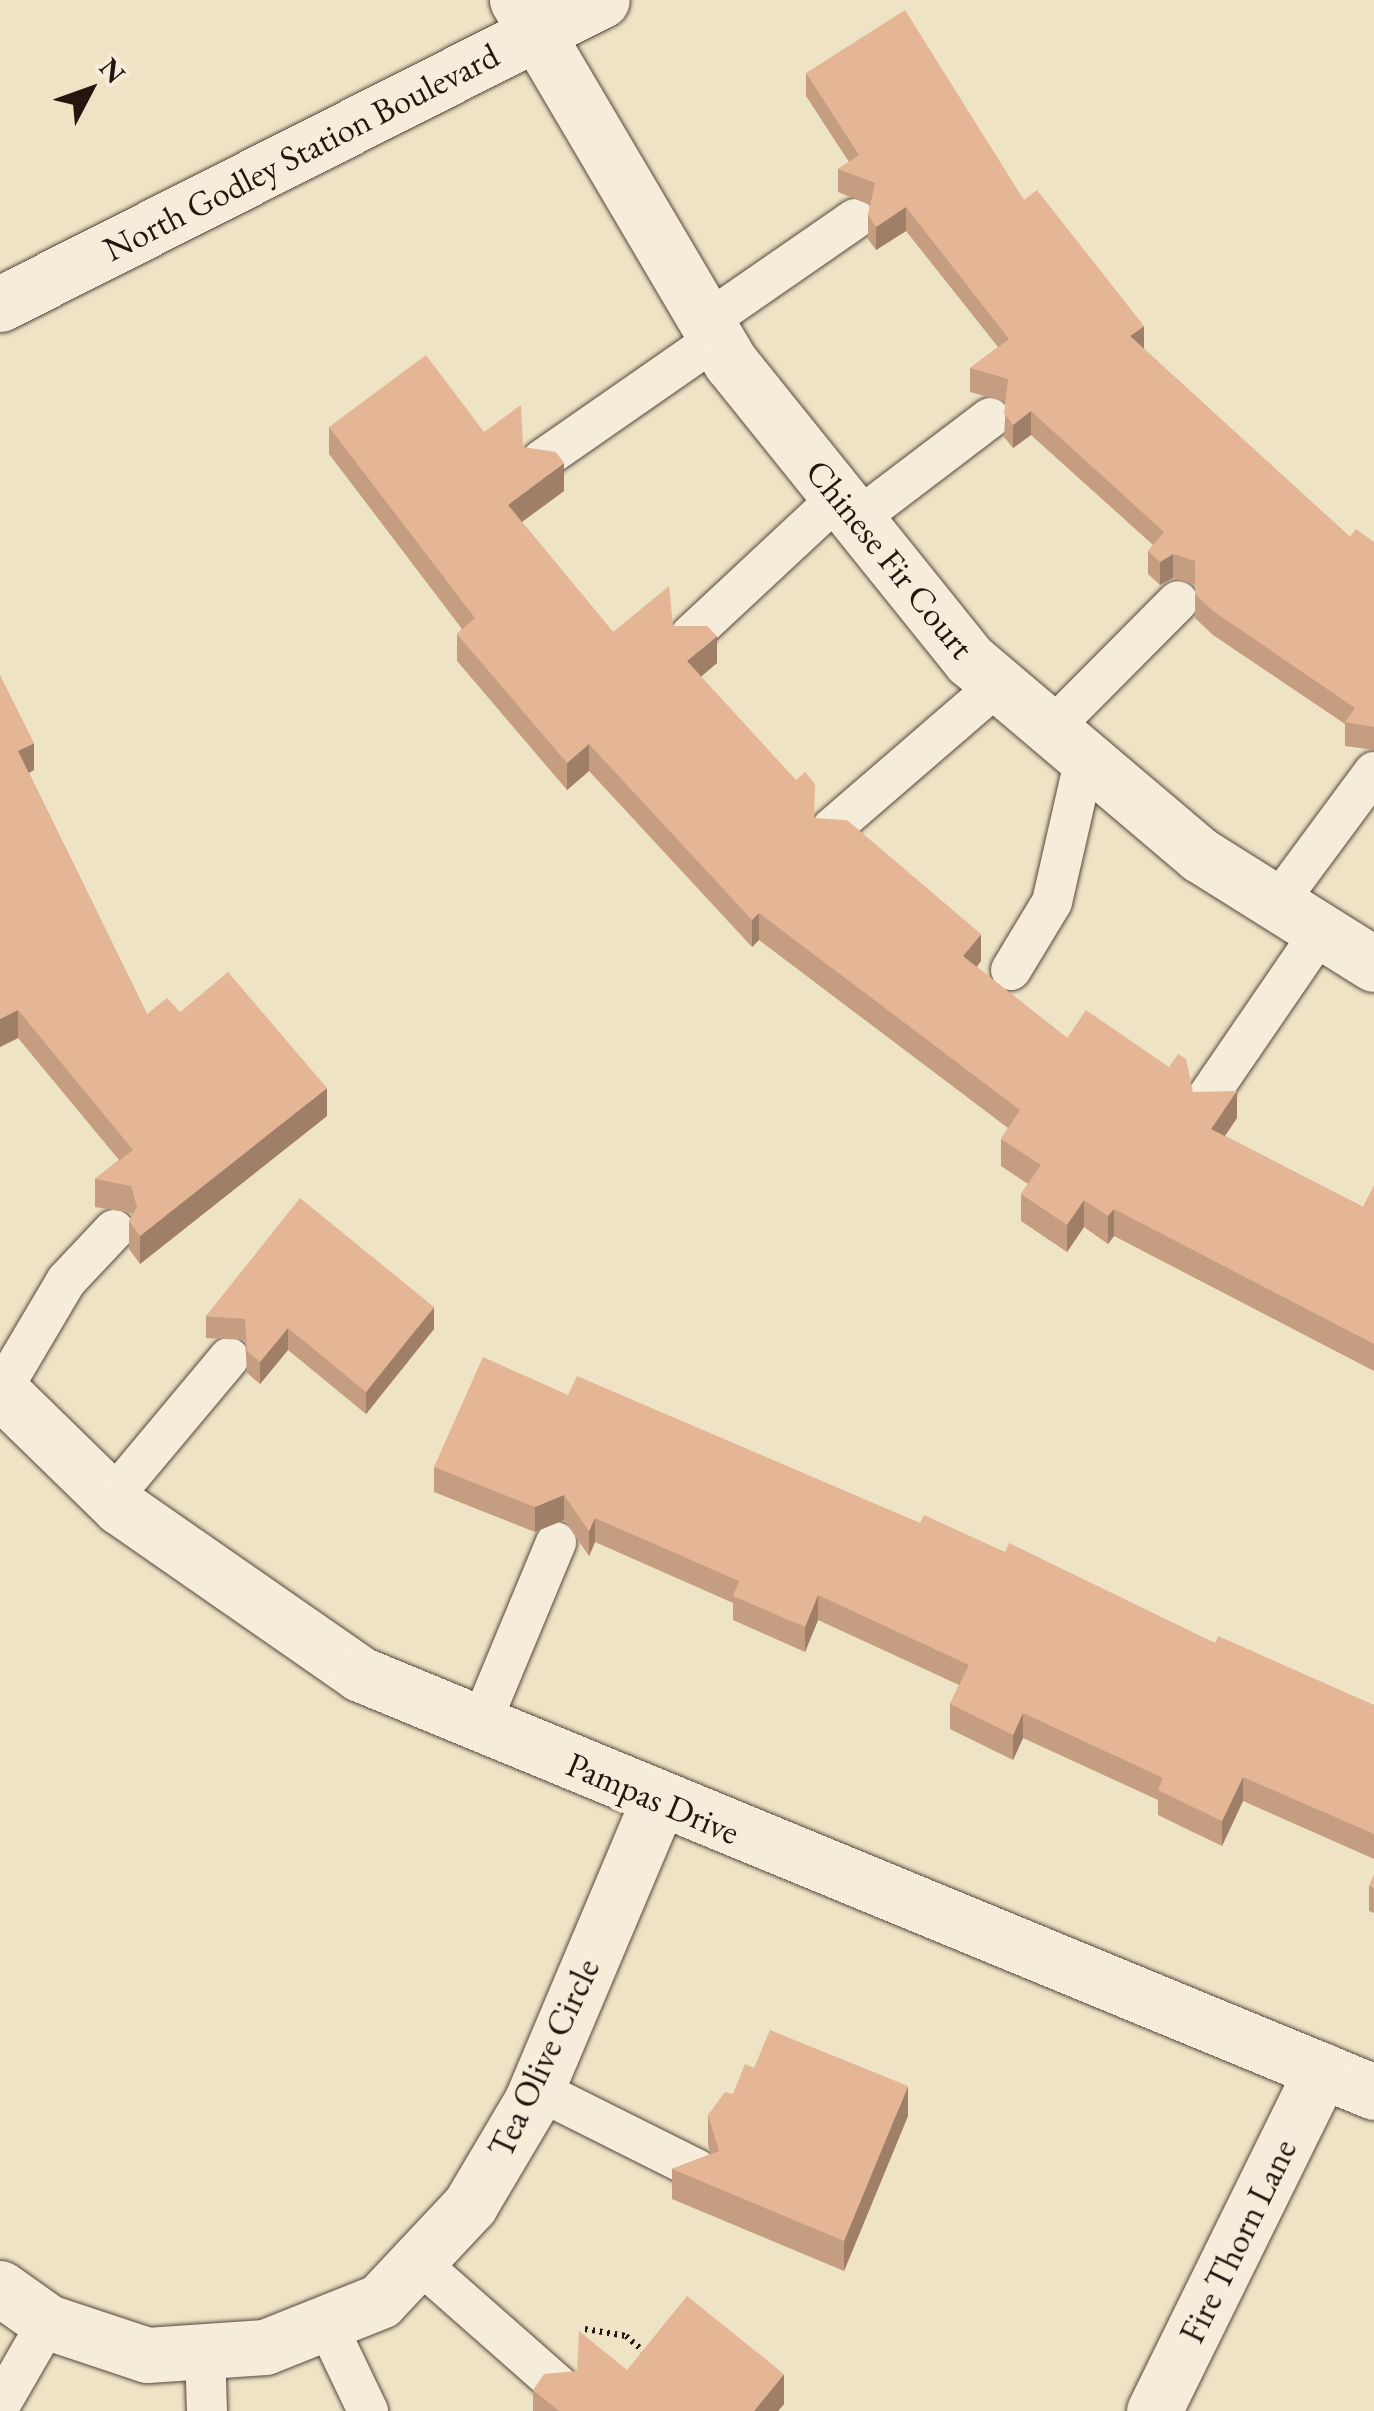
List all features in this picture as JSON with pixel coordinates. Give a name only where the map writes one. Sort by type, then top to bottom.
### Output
[{"type":"street","name":"North Godley Station Boulevard","points":[[0,304],[526,16],[602,0]]},
{"type":"street","name":"Chinese Fir Court","points":[[526,16],[711,330],[848,508],[998,684],[1200,855],[1374,964]]},
{"type":"street","name":"Pampas Drive","points":[[0,1390],[111,1499],[268,1618],[360,1674],[658,1801],[1374,2092]]},
{"type":"street","name":"Tea Olive Circle","points":[[0,2288],[48,2322],[147,2355],[265,2348],[380,2301],[470,2204],[536,2089],[658,1801]]},
{"type":"street","name":"Fire Thorn Lane","points":[[1154,2411],[1322,2070]]},
{"type":"lane","points":[[542,460],[856,219]]},
{"type":"lane","points":[[690,636],[848,508],[990,418]]},
{"type":"lane","points":[[1011,970],[1052,902],[1068,744],[1178,601]]},
{"type":"lane","points":[[831,829],[998,684]]},
{"type":"lane","points":[[1206,1099],[1374,772]]},
{"type":"lane","points":[[0,1390],[66,1281],[114,1230]]},
{"type":"lane","points":[[111,1499],[230,1358]]},
{"type":"lane","points":[[480,1724],[556,1542]]},
{"type":"lane","points":[[536,2089],[698,2170]]},
{"type":"lane","points":[[417,2260],[559,2386]]},
{"type":"lane","points":[[0,2405],[48,2322]]},
{"type":"lane","points":[[326,2323],[368,2411]]},
{"type":"lane","points":[[204,2351],[207,2411]]},
{"type":"building","points":[[905,10],[1024,200],[1037,190],[1144,326],[1130,336],[1350,537],[1356,529],[1374,542],[1374,727],[1345,722],[1355,708],[1213,611],[1195,594],[1195,561],[1173,554],[1160,562],[1148,551],[1164,532],[1031,411],[1013,425],[1004,413],[1008,379],[970,368],[1009,339],[906,207],[876,227],[868,215],[875,183],[838,169],[859,155],[806,73]]},
{"type":"building","points":[[426,355],[484,432],[521,405],[523,447],[556,452],[564,463],[508,505],[613,632],[669,586],[673,626],[707,626],[717,636],[687,661],[796,780],[805,772],[815,784],[814,818],[847,820],[981,934],[963,956],[1067,1038],[1086,1010],[1169,1067],[1178,1054],[1186,1059],[1193,1092],[1237,1091],[1211,1129],[1363,1207],[1374,1186],[1374,1344],[1114,1209],[1108,1216],[1084,1200],[1067,1225],[1021,1194],[1041,1165],[1001,1139],[1020,1110],[759,913],[752,920],[589,744],[567,763],[457,634],[475,618],[329,427]]},
{"type":"building","points":[[0,675],[34,743],[18,751],[147,1014],[167,998],[180,1012],[228,972],[327,1088],[140,1236],[129,1221],[137,1207],[131,1186],[95,1179],[133,1150],[18,1010],[0,1019]]},
{"type":"building","points":[[300,1198],[434,1307],[366,1392],[288,1328],[260,1362],[247,1351],[245,1319],[206,1316]]},
{"type":"building","points":[[483,1357],[568,1395],[577,1376],[920,1523],[924,1515],[1005,1552],[1009,1543],[1215,1643],[1218,1636],[1374,1705],[1374,1834],[1243,1777],[1222,1821],[1158,1790],[1163,1778],[1023,1713],[1013,1735],[950,1704],[969,1665],[818,1595],[805,1627],[733,1596],[739,1581],[595,1518],[589,1531],[564,1495],[535,1507],[434,1467]]},
{"type":"building","points":[[770,2030],[908,2086],[844,2241],[672,2169],[719,2151],[708,2115],[725,2092],[733,2094],[745,2064],[754,2068]]},
{"type":"building","points":[[687,2296],[784,2374],[754,2411],[559,2411],[533,2390],[544,2374],[577,2371],[579,2331],[627,2370]]}]
